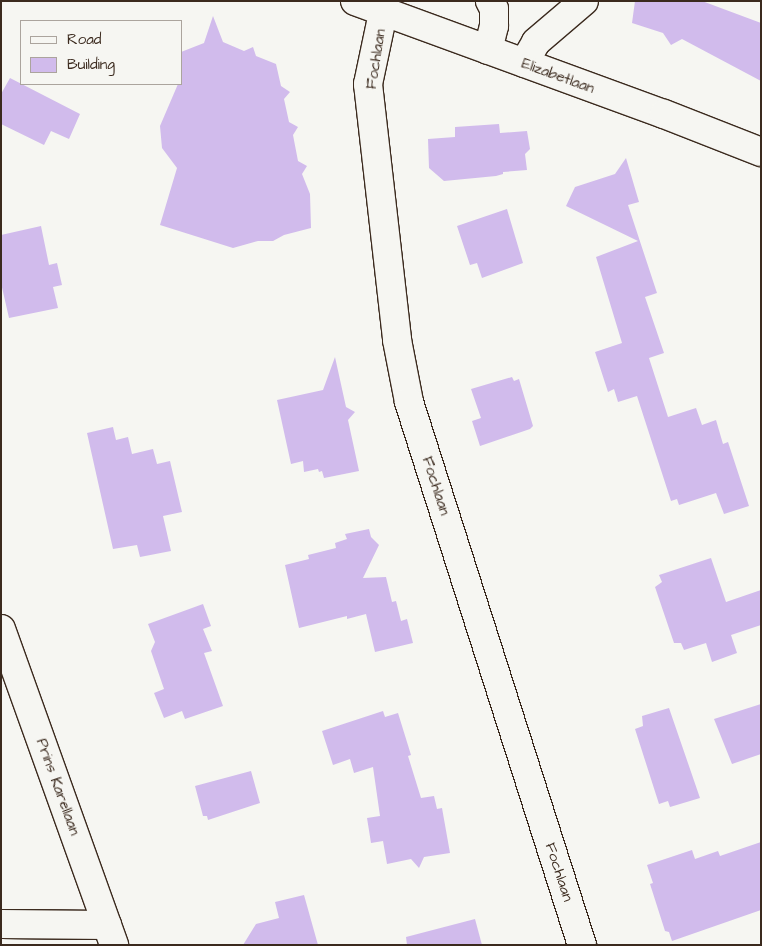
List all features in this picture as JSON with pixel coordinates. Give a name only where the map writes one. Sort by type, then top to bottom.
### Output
[{"type":"street","name":"Elizabetlaan","points":[[355,1],[383,13],[664,114],[761,152]]},
{"type":"street","points":[[488,50],[494,26],[494,9],[490,1]]},
{"type":"street","points":[[524,63],[536,42],[584,1]]},
{"type":"street","name":"Fochlaan","points":[[383,13],[368,84],[397,340],[409,402],[582,945]]},
{"type":"street","name":"Prins Karellaan","points":[[1,629],[111,935]]},
{"type":"street","points":[[1,924],[111,935]]},
{"type":"building","points":[[635,1],[702,1],[761,23],[761,81],[682,39],[671,45],[663,33],[632,23]]},
{"type":"building","points":[[213,16],[223,42],[244,51],[253,47],[256,56],[276,64],[281,86],[290,92],[284,99],[289,122],[298,127],[293,135],[298,161],[307,166],[302,174],[310,194],[311,228],[284,235],[273,241],[258,241],[233,248],[160,225],[177,168],[162,148],[160,126],[178,85],[182,85],[182,52],[204,43]]},
{"type":"building","points":[[10,78],[20,83],[20,85],[24,85],[80,114],[69,139],[51,131],[44,145],[1,124],[1,94]]},
{"type":"building","points":[[499,124],[500,133],[527,131],[530,149],[525,154],[527,170],[503,172],[503,174],[496,176],[444,181],[429,168],[428,139],[455,137],[455,127]]},
{"type":"building","points":[[626,158],[639,202],[628,205],[657,293],[645,297],[664,353],[649,358],[668,417],[696,408],[702,425],[716,420],[723,444],[728,442],[749,506],[724,514],[716,493],[679,505],[677,499],[671,501],[637,396],[618,402],[614,389],[608,392],[595,352],[622,343],[596,257],[638,241],[566,206],[575,187],[615,174]]},
{"type":"building","points":[[507,209],[523,263],[482,278],[477,263],[470,265],[457,226]]},
{"type":"building","points":[[41,226],[49,265],[57,263],[62,285],[53,287],[58,308],[9,318],[1,283],[1,235]]},
{"type":"building","points":[[335,357],[346,407],[355,412],[348,420],[359,471],[324,478],[322,471],[319,472],[318,469],[304,472],[303,461],[291,464],[277,400],[323,390]]},
{"type":"building","points":[[512,377],[514,381],[519,379],[533,426],[530,429],[480,446],[472,421],[481,418],[471,389]]},
{"type":"building","points":[[113,427],[116,440],[128,437],[132,454],[153,449],[157,464],[170,461],[182,512],[163,516],[171,551],[140,557],[137,545],[113,549],[87,433]]},
{"type":"building","points":[[369,529],[371,537],[379,545],[363,578],[386,577],[392,602],[396,601],[401,621],[407,619],[413,643],[375,652],[366,614],[347,619],[347,616],[299,628],[285,565],[309,559],[308,555],[336,548],[335,543],[347,539],[345,534]]},
{"type":"building","points":[[711,558],[726,602],[761,590],[761,625],[731,635],[737,653],[712,662],[706,643],[684,650],[681,643],[674,643],[655,587],[662,582],[659,575]]},
{"type":"building","points":[[203,604],[211,626],[203,629],[212,651],[204,653],[223,706],[185,719],[182,711],[164,718],[154,693],[164,689],[151,651],[155,642],[148,624]]},
{"type":"building","points":[[761,704],[761,754],[732,764],[714,719]]},
{"type":"building","points":[[669,708],[700,798],[670,807],[668,801],[659,804],[635,729],[643,726],[642,716]]},
{"type":"building","points":[[383,711],[385,717],[398,713],[411,755],[408,756],[421,798],[434,796],[437,809],[442,808],[450,853],[424,857],[419,868],[411,859],[387,864],[383,841],[371,843],[367,818],[380,816],[373,767],[354,773],[350,759],[333,765],[322,731]]},
{"type":"building","points":[[251,771],[260,803],[208,820],[207,816],[203,816],[195,786]]},
{"type":"building","points":[[761,842],[761,910],[672,941],[669,932],[665,931],[650,884],[653,883],[647,865],[692,850],[695,859],[718,851],[720,856]]},
{"type":"building","points":[[304,895],[318,945],[243,945],[256,924],[279,918],[275,902]]},
{"type":"building","points":[[475,919],[482,945],[407,945],[406,937]]}]
